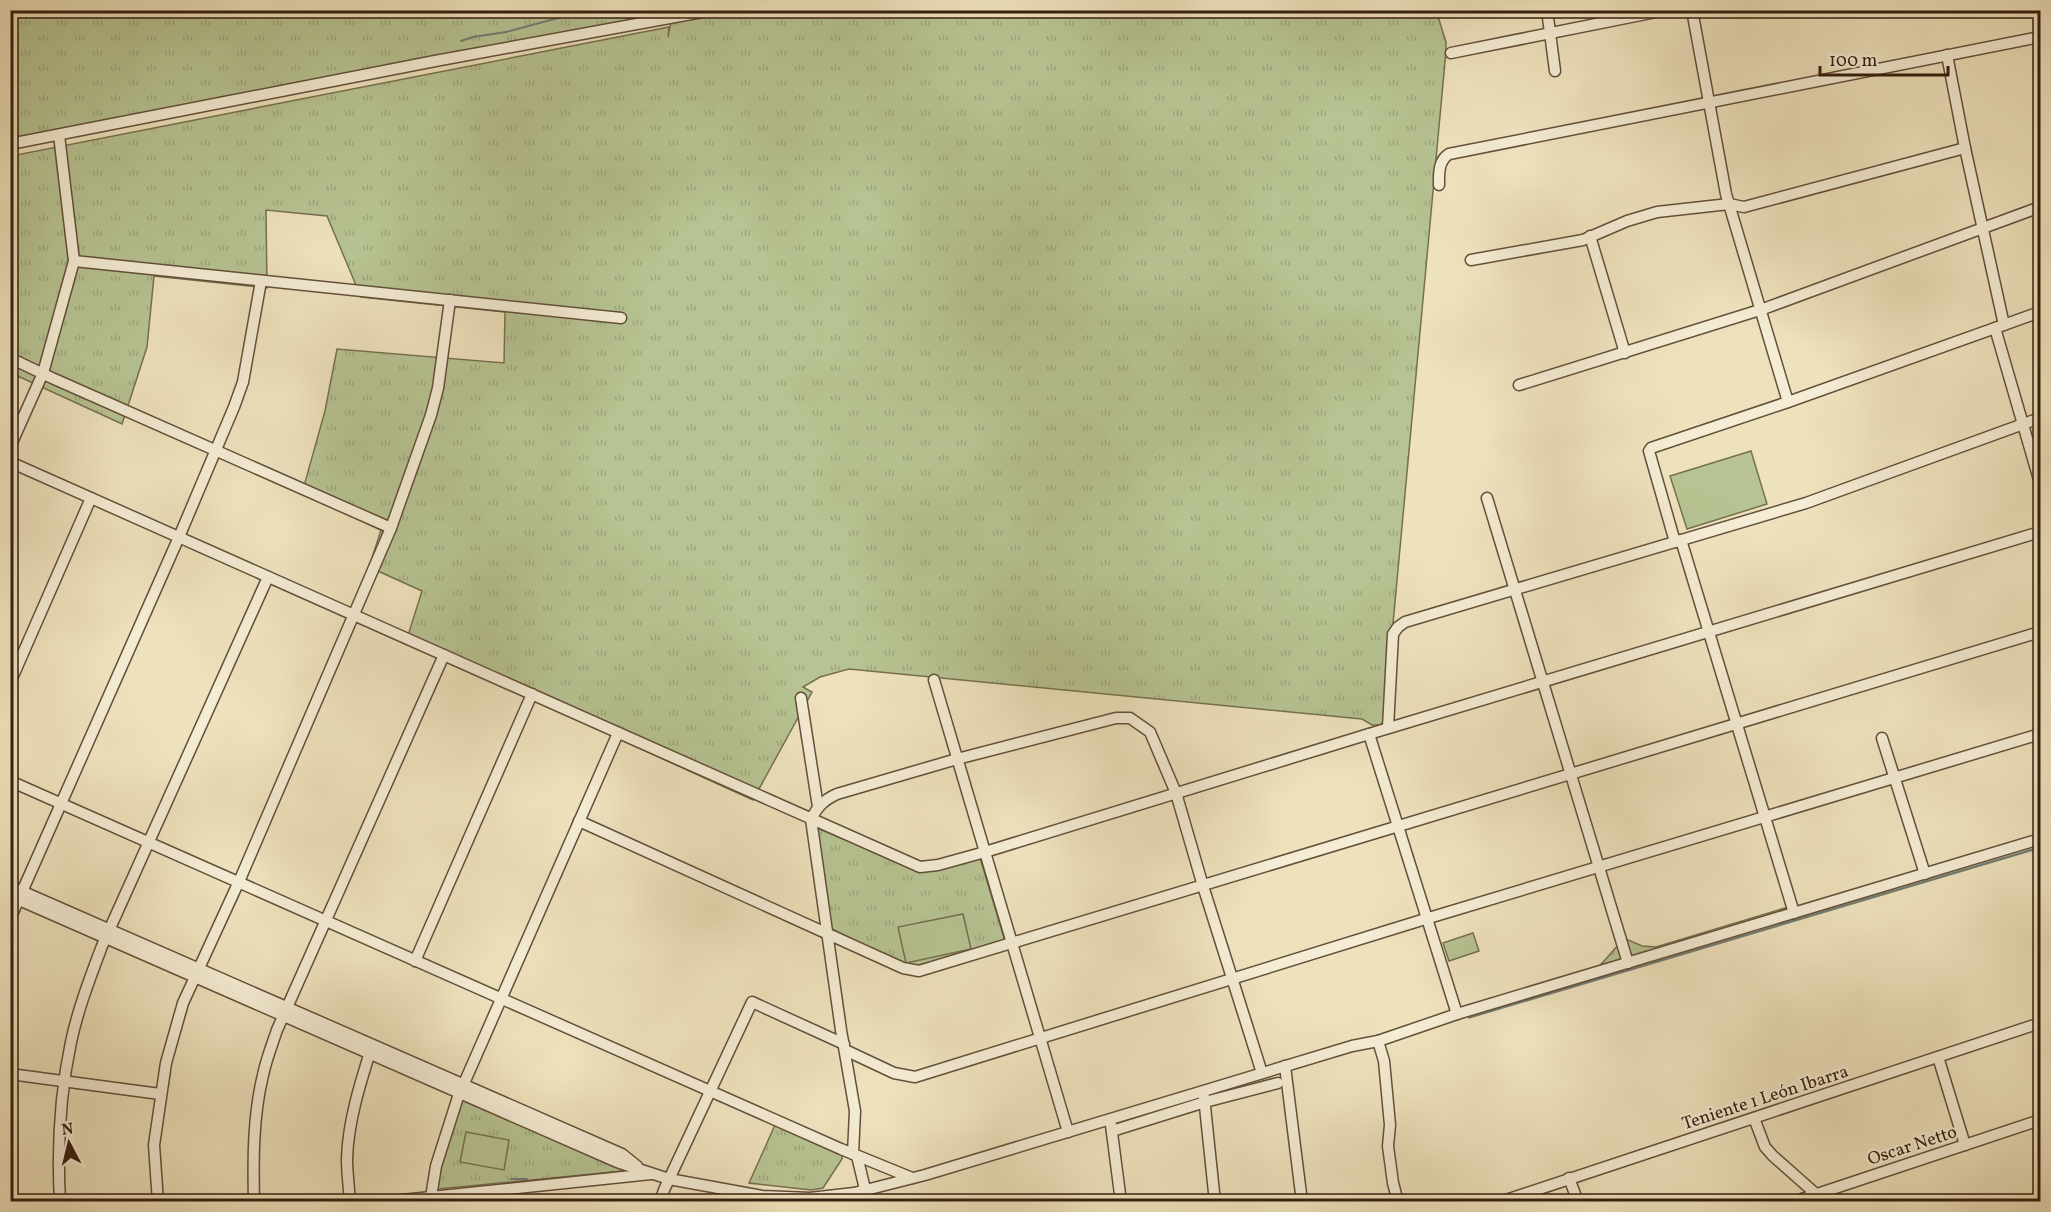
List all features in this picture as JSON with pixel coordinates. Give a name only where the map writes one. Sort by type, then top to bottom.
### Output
[{"type":"street","points":[[10,144],[435,61],[713,10]]},
{"type":"street","points":[[1546,10],[1556,71]]},
{"type":"street","points":[[1451,53],[1666,10]]},
{"type":"street","points":[[1692,10],[1729,204],[1788,402]]},
{"type":"street","points":[[1439,185],[1439,171],[1443,159],[1449,154],[2039,37],[2040,51]]},
{"type":"street","points":[[1947,55],[1983,228],[2000,327],[2023,424],[2040,483]]},
{"type":"street","points":[[10,447],[43,373],[74,261],[59,135]]},
{"type":"street","points":[[1471,260],[1572,242],[1649,214],[1729,204],[1744,207],[1965,148]]},
{"type":"street","points":[[1519,385],[1760,310],[2040,207]]},
{"type":"street","points":[[1590,236],[1625,353]]},
{"type":"street","points":[[74,261],[621,318]]},
{"type":"street","points":[[10,919],[18,896],[62,804],[179,537],[243,382],[261,281]]},
{"type":"street","points":[[158,1202],[154,1145],[160,1094],[183,1003],[239,882],[391,528],[431,415],[438,388],[450,300]]},
{"type":"street","points":[[1794,913],[1709,632],[1649,451],[1651,448],[2040,312]]},
{"type":"street","points":[[10,358],[391,528]]},
{"type":"street","points":[[1388,728],[1393,634],[1405,622],[1806,503],[2040,418]]},
{"type":"street","points":[[10,462],[920,867],[938,865],[985,852],[1176,792],[2040,532]]},
{"type":"street","points":[[10,684],[91,498]]},
{"type":"street","points":[[1487,498],[1628,963]]},
{"type":"street","points":[[60,1202],[58,1164],[65,1081],[71,1043],[82,999],[107,933],[268,577]]},
{"type":"street","points":[[579,821],[903,968],[919,971],[2040,632]]},
{"type":"street","points":[[254,1202],[253,1158],[259,1098],[263,1075],[285,1011],[444,655]]},
{"type":"street","points":[[934,680],[1068,1132]]},
{"type":"street","points":[[415,961],[532,694]]},
{"type":"street","points":[[801,698],[818,807]]},
{"type":"street","points":[[865,1190],[855,1155],[855,1111],[811,819],[823,801],[837,794],[957,759],[1116,718],[1130,718],[1150,732],[1176,792],[1262,1073]]},
{"type":"street","points":[[431,1197],[439,1156],[461,1089],[618,733]]},
{"type":"street","points":[[1369,734],[1457,1014]]},
{"type":"street","points":[[660,1202],[752,1002],[894,1073],[915,1077],[1427,919],[2040,734]]},
{"type":"street","points":[[1882,738],[1925,874]]},
{"type":"street","points":[[10,781],[711,1092],[912,1178]]},
{"type":"street","points":[[1112,1131],[1262,1073],[1352,1046],[1378,1041],[1457,1014],[2040,839]]},
{"type":"street","points":[[10,886],[18,896],[371,1049],[617,1162],[669,1179],[762,1196],[810,1200],[865,1190],[1111,1119],[1282,1081]]},
{"type":"street","name":"Teniente 1 León Ibarra","points":[[1500,1202],[2040,1023]]},
{"type":"street","points":[[1378,1041],[1384,1061],[1390,1125],[1388,1146],[1398,1202]]},
{"type":"street","points":[[350,1202],[347,1157],[349,1138],[371,1049]]},
{"type":"street","points":[[1938,1057],[1965,1145]]},
{"type":"street","points":[[1285,1066],[1282,1081],[1302,1202]]},
{"type":"street","points":[[10,1074],[160,1094]]},
{"type":"street","points":[[1204,1097],[1215,1202]]},
{"type":"street","points":[[1754,1118],[1766,1147],[1773,1156],[1825,1202]]},
{"type":"street","points":[[1111,1119],[1121,1202]]},
{"type":"street","name":"Oscar Netto","points":[[1793,1202],[2040,1120]]},
{"type":"street","points":[[382,1202],[652,1174]]},
{"type":"street","points":[[1569,1178],[1578,1202]]},
{"type":"green space","points":[[1436,10],[1446,42],[1446,51],[1384,721],[1380,725],[1372,725],[1362,719],[849,669],[820,677],[803,687],[812,692],[753,800],[406,642],[422,591],[369,567],[381,530],[302,493],[325,411],[337,349],[504,363],[505,312],[361,297],[327,216],[266,210],[267,288],[154,276],[147,347],[122,424],[11,373],[11,156],[669,27],[668,37],[671,21],[725,11]]},
{"type":"green space","points":[[11,11],[702,11],[11,141]]},
{"type":"green space","points":[[1751,451],[1767,504],[1687,529],[1670,476]]},
{"type":"green space","points":[[817,828],[917,870],[980,858],[1005,941],[916,966],[900,963],[830,928]]},
{"type":"green space","points":[[1785,908],[1786,910],[1599,966],[1626,939],[1642,946],[1656,947]]},
{"type":"green space","points":[[963,914],[971,949],[906,963],[898,927]]},
{"type":"green space","points":[[1473,933],[1479,951],[1449,961],[1443,943]]},
{"type":"green space","points":[[462,1100],[621,1168],[623,1171],[438,1189],[440,1167]]},
{"type":"green space","points":[[775,1125],[842,1155],[842,1159],[823,1188],[811,1190],[749,1183]]},
{"type":"green space","points":[[466,1132],[509,1140],[504,1170],[460,1162]]},
{"type":"water","points":[[2040,848],[1469,1018],[1469,1017]]},
{"type":"waterway","points":[[461,41],[506,32],[588,10]]},
{"type":"waterway","points":[[511,1179],[527,1179]]}]
